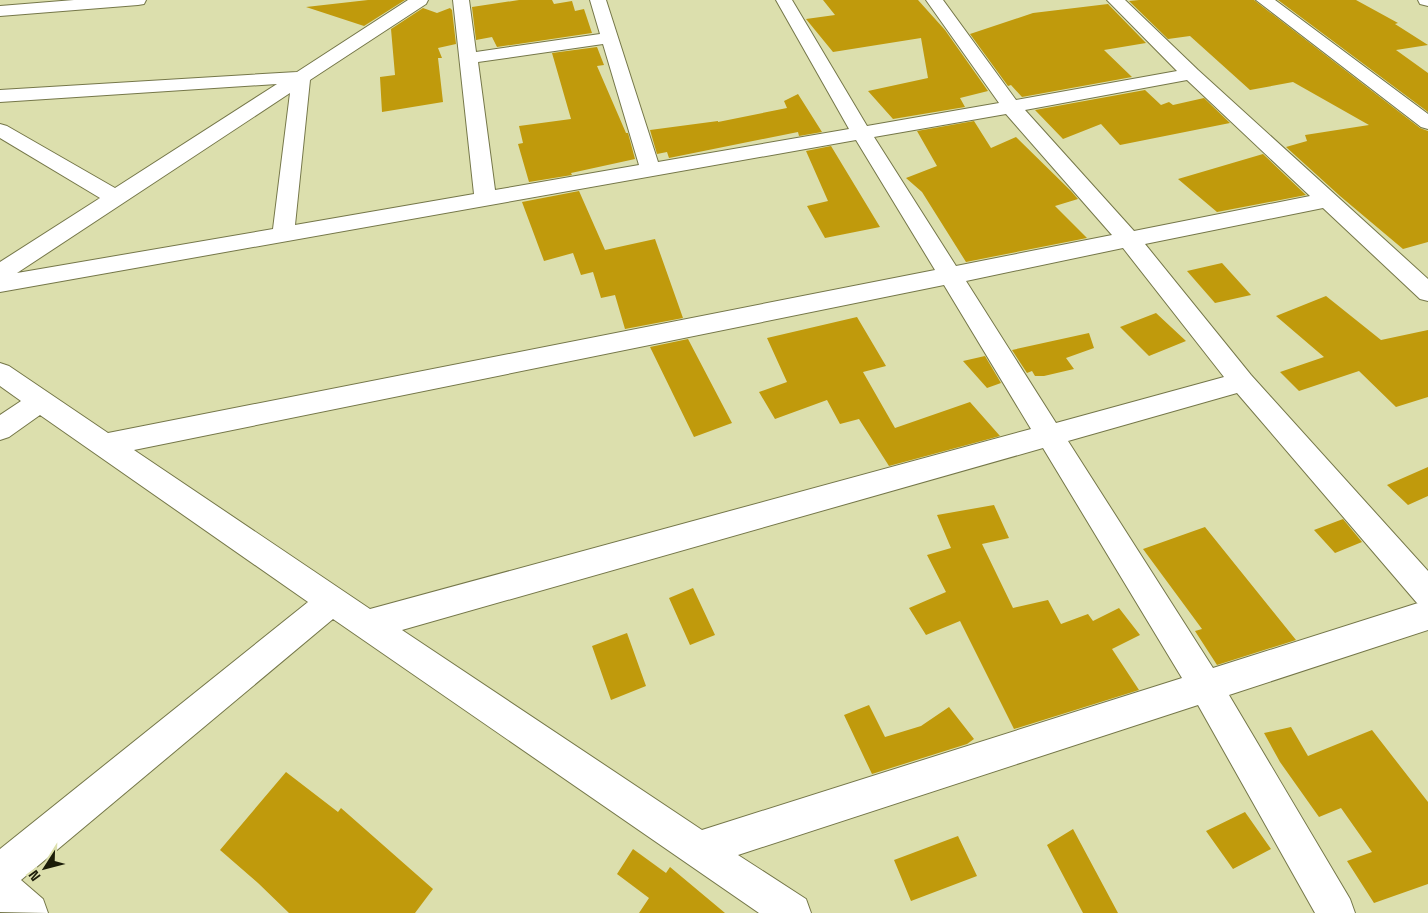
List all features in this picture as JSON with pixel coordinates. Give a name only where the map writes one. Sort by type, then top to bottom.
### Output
[{"type":"street","points":[[0,10],[138,0]]},
{"type":"street","points":[[0,273],[420,0]]},
{"type":"street","points":[[462,0],[486,198]]},
{"type":"street","points":[[598,0],[650,169]]},
{"type":"street","points":[[784,0],[861,132],[1206,687],[1336,913]]},
{"type":"street","points":[[934,0],[1011,107],[1129,240],[1242,382],[1428,593]]},
{"type":"street","points":[[1116,0],[1190,74],[1428,294]]},
{"type":"street","points":[[1264,0],[1428,123]]},
{"type":"street","points":[[470,58],[609,38]]},
{"type":"street","points":[[0,284],[1190,74]]},
{"type":"street","points":[[0,96],[301,77]]},
{"type":"street","points":[[283,234],[301,77]]},
{"type":"street","points":[[0,130],[115,198]]},
{"type":"street","points":[[104,445],[1328,200]]},
{"type":"street","points":[[0,373],[367,626],[700,849],[792,913]]},
{"type":"street","points":[[367,626],[1242,382]]},
{"type":"street","points":[[0,429],[40,401]]},
{"type":"street","points":[[0,872],[332,601]]},
{"type":"street","points":[[700,849],[1428,616]]},
{"type":"street","points":[[0,886],[29,913]]},
{"type":"building","points":[[368,0],[405,0],[364,26],[306,7]]},
{"type":"building","points":[[519,0],[552,0],[554,4],[572,1],[575,11],[584,9],[592,33],[497,47],[492,37],[476,40],[472,7]]},
{"type":"building","points":[[823,0],[918,0],[945,30],[988,91],[960,98],[965,107],[893,119],[868,91],[928,78],[921,38],[833,52],[806,19],[835,15]]},
{"type":"building","points":[[1254,0],[1420,128],[1428,131],[1428,242],[1403,249],[1286,147],[1307,141],[1305,135],[1369,125],[1293,82],[1250,90],[1190,36],[1168,39],[1129,1]]},
{"type":"building","points":[[1278,0],[1356,0],[1398,23],[1395,24],[1428,45],[1396,50],[1428,73],[1428,112]]},
{"type":"building","points":[[1108,4],[1146,43],[1104,50],[1132,77],[1022,97],[1011,85],[1008,86],[970,34],[1033,13]]},
{"type":"building","points":[[423,8],[437,13],[450,8],[452,10],[456,44],[438,48],[442,58],[438,58],[443,102],[382,112],[380,77],[395,75],[391,29]]},
{"type":"building","points":[[597,47],[604,65],[597,66],[626,133],[628,133],[635,159],[571,173],[572,175],[529,182],[518,144],[523,143],[519,126],[571,119],[552,53]]},
{"type":"building","points":[[1145,90],[1161,105],[1169,102],[1173,105],[1204,98],[1230,123],[1120,145],[1101,124],[1063,139],[1035,110]]},
{"type":"building","points":[[798,94],[822,132],[799,136],[798,132],[669,158],[667,152],[657,154],[650,130],[718,122],[787,108],[784,101]]},
{"type":"building","points":[[974,121],[991,148],[1016,137],[1071,191],[1078,199],[1055,206],[1087,238],[966,262],[922,192],[906,178],[937,166],[917,131]]},
{"type":"building","points":[[831,146],[880,227],[825,238],[807,206],[828,201],[806,151]]},
{"type":"building","points":[[1263,154],[1306,195],[1217,212],[1178,179]]},
{"type":"building","points":[[579,191],[605,250],[655,239],[683,318],[625,329],[615,295],[601,298],[593,272],[581,275],[573,253],[544,261],[522,202]]},
{"type":"building","points":[[1222,263],[1251,295],[1215,303],[1187,271]]},
{"type":"building","points":[[1326,296],[1381,340],[1428,330],[1428,397],[1396,407],[1359,371],[1299,391],[1280,372],[1324,357],[1276,316]]},
{"type":"building","points":[[1156,313],[1186,341],[1149,356],[1120,327]]},
{"type":"building","points":[[857,317],[886,366],[863,372],[895,428],[970,402],[1000,436],[889,466],[859,419],[840,424],[827,400],[775,419],[759,392],[787,382],[767,338]]},
{"type":"building","points":[[1089,333],[1094,348],[1066,358],[1074,369],[1044,376],[1035,376],[1032,371],[1027,373],[1012,350]]},
{"type":"building","points":[[688,339],[732,423],[694,437],[650,347]]},
{"type":"building","points":[[985,356],[1001,383],[987,388],[963,361]]},
{"type":"building","points":[[1428,467],[1428,496],[1408,505],[1387,485]]},
{"type":"building","points":[[994,505],[1009,538],[982,544],[1013,608],[1048,600],[1061,624],[1088,614],[1093,621],[1119,608],[1140,635],[1112,649],[1139,690],[1014,729],[960,621],[926,635],[909,608],[946,592],[927,555],[951,548],[937,515]]},
{"type":"building","points":[[1343,519],[1362,542],[1335,553],[1314,530]]},
{"type":"building","points":[[1205,527],[1296,640],[1217,665],[1195,631],[1202,629],[1143,549]]},
{"type":"building","points":[[693,588],[715,635],[690,645],[669,598]]},
{"type":"building","points":[[627,633],[646,686],[611,700],[592,646]]},
{"type":"building","points":[[869,705],[885,737],[921,726],[949,707],[974,739],[967,744],[872,774],[844,715]]},
{"type":"building","points":[[1291,727],[1308,756],[1372,730],[1428,802],[1428,884],[1374,903],[1347,861],[1372,852],[1341,808],[1319,817],[1280,762],[1264,733]]},
{"type":"building","points":[[286,772],[338,812],[341,808],[433,889],[415,913],[289,913],[220,850]]},
{"type":"building","points":[[1245,812],[1271,849],[1233,869],[1206,831]]},
{"type":"building","points":[[1073,829],[1118,913],[1083,913],[1047,845]]},
{"type":"building","points":[[958,836],[977,876],[911,901],[894,860]]},
{"type":"building","points":[[633,849],[666,873],[670,867],[725,913],[639,913],[649,898],[617,874]]}]
